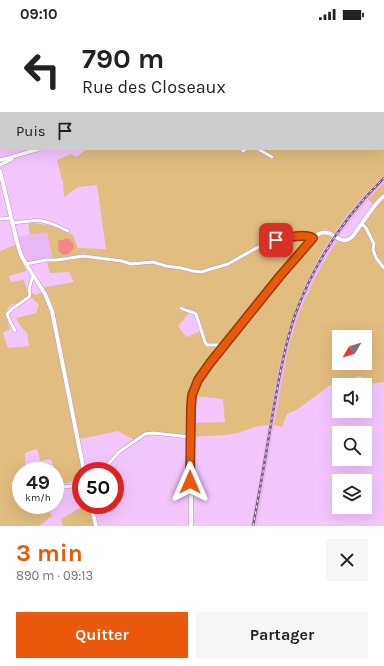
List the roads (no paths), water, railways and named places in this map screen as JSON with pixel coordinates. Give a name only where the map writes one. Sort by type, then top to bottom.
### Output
[{"type":"main road","points":[[0,170],[16,242],[26,264],[45,294],[52,311],[82,462]]},
{"type":"main road","points":[[191,526],[191,408],[192,395],[198,380],[287,267],[313,238],[319,233],[324,232],[330,233],[343,240],[349,240],[355,234],[374,206],[384,196]]},
{"type":"main road","points":[[93,514],[96,526]]},
{"type":"street","points":[[0,160],[36,150]]},
{"type":"street","points":[[260,150],[272,157]]},
{"type":"street","points":[[0,165],[20,155]]},
{"type":"street","points":[[0,219],[10,218]]},
{"type":"street","points":[[12,223],[40,220],[68,231]]},
{"type":"street","points":[[362,224],[366,228],[374,244],[373,249],[376,258],[384,268]]},
{"type":"street","points":[[26,264],[83,256],[116,260],[131,264],[153,262],[166,266],[201,272],[228,264],[269,241],[296,237],[311,236],[313,238]]},
{"type":"street","points":[[15,330],[7,314],[29,297],[29,290],[32,278],[34,276]]},
{"type":"street","points":[[181,308],[196,314],[207,345],[225,345]]},
{"type":"street","points":[[110,462],[119,452],[145,434],[153,433],[190,437]]},
{"type":"railway","points":[[253,526],[279,379],[295,315],[311,277],[332,241],[356,208],[384,178]]}]
